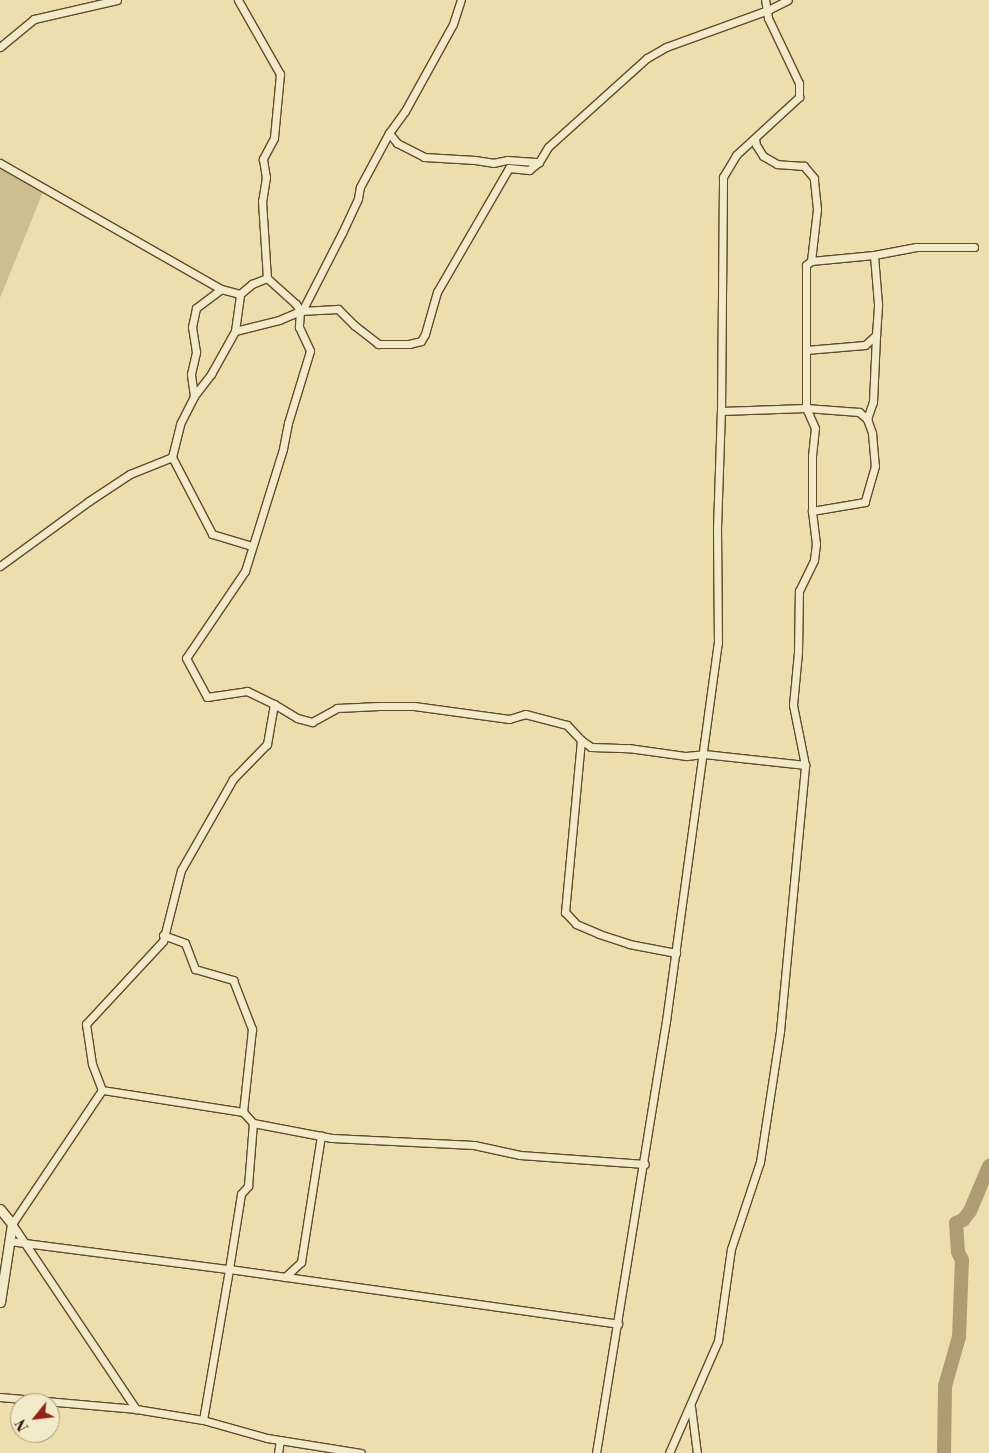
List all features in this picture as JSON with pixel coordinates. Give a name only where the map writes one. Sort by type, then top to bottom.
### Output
[{"type":"street","points":[[0,47],[34,19],[117,0]]},
{"type":"street","points":[[238,0],[280,74],[274,138],[263,159],[266,177],[262,201],[267,278],[277,290],[292,298],[301,311]]},
{"type":"street","points":[[461,0],[453,24],[405,111],[388,133],[360,188],[358,198],[335,248],[301,311],[299,327],[310,352],[252,546],[240,580],[186,658],[207,697],[247,691],[297,718],[312,722],[337,708],[380,706],[414,706],[509,719],[525,714],[567,725],[581,740],[591,747],[628,748],[686,756],[704,754],[805,765]]},
{"type":"street","points":[[596,1453],[645,1164],[704,754],[718,643],[717,528],[721,411],[723,177],[736,155],[799,97],[799,83],[768,18],[766,0]]},
{"type":"street","points":[[234,331],[279,320],[301,311],[338,309],[354,325],[378,344],[409,344],[421,341],[425,334],[437,292],[509,168],[529,170],[538,162],[548,147],[647,58],[666,47],[768,10],[788,0]]},
{"type":"street","points":[[388,133],[397,143],[424,157],[492,163],[507,160],[538,162]]},
{"type":"street","points":[[669,1453],[691,1407],[718,1341],[731,1249],[760,1162],[780,1031],[805,765],[793,705],[798,652],[799,591],[814,560],[816,544],[812,511],[812,456],[815,428],[806,408],[806,266],[811,261],[817,209],[814,178],[804,166],[777,164],[763,156],[756,145],[755,139]]},
{"type":"street","points":[[0,163],[221,289],[240,294]]},
{"type":"street","points":[[811,261],[874,255],[916,247],[974,247]]},
{"type":"street","points":[[867,419],[873,402],[878,304],[874,255]]},
{"type":"street","points":[[252,546],[212,534],[172,457],[180,424],[194,396],[211,374],[234,331],[240,294],[252,284],[267,278]]},
{"type":"street","points":[[194,396],[191,374],[196,352],[192,327],[196,308],[221,289]]},
{"type":"street","points":[[806,350],[865,345],[876,335]]},
{"type":"street","points":[[721,411],[806,408],[859,412],[867,419],[872,433],[875,466],[864,502],[812,511]]},
{"type":"street","points":[[0,566],[89,501],[130,474],[172,457]]},
{"type":"street","points":[[102,1090],[92,1064],[86,1024],[163,941],[163,935],[182,870],[232,779],[267,744],[274,704]]},
{"type":"street","points":[[581,740],[565,912],[576,924],[599,934],[629,944],[676,953]]},
{"type":"street","points":[[163,935],[185,943],[195,969],[233,980],[252,1029],[243,1112]]},
{"type":"street","points":[[102,1090],[243,1112],[253,1123],[321,1136],[474,1145],[520,1155],[645,1164]]},
{"type":"street","points":[[0,1302],[12,1224],[102,1090]]},
{"type":"street","points":[[203,1420],[241,1194],[248,1186],[253,1123]]},
{"type":"street","points":[[285,1277],[301,1262],[321,1136]]},
{"type":"street","points":[[0,1209],[136,1409]]},
{"type":"street","points":[[9,1240],[618,1324]]},
{"type":"street","points":[[0,1397],[136,1409],[203,1420],[280,1440],[361,1453]]},
{"type":"street","points":[[691,1407],[697,1453]]},
{"type":"street","points":[[278,1453],[280,1440]]},
{"type":"shaded area","points":[[0,169],[43,192],[0,298]]},
{"type":"waterway","points":[[944,1453],[945,1386],[959,1337],[962,1260],[958,1252],[956,1223],[963,1220],[970,1211],[989,1166]]}]
